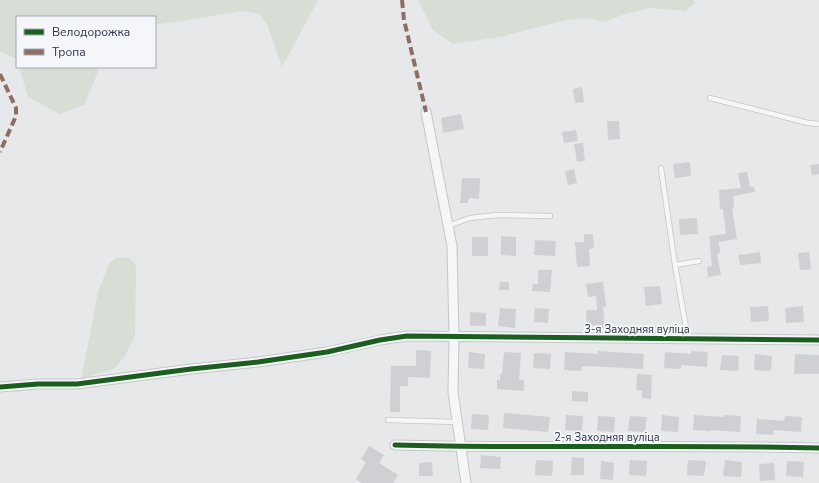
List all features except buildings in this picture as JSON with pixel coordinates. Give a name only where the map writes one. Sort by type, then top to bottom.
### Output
[{"type":"street","points":[[426,112],[452,246],[454,337],[453,392],[466,483]]},
{"type":"street","name":"3-я Заходняя вуліца","points":[[0,387],[38,384],[77,384],[258,362],[327,352],[380,340],[407,336],[819,340]]},
{"type":"street","name":"2-я Заходняя вуліца","points":[[395,445],[460,447],[762,446],[819,448]]},
{"type":"lane","points":[[710,98],[808,124],[819,124]]},
{"type":"lane","points":[[661,168],[675,265],[688,339]]},
{"type":"lane","points":[[448,226],[470,218],[498,215],[550,216]]},
{"type":"lane","points":[[675,265],[699,261]]},
{"type":"lane","points":[[388,420],[457,422]]},
{"type":"shaded area","points":[[0,0],[318,0],[282,67],[267,24],[259,14],[243,11],[156,25],[156,16],[16,16],[16,59],[0,51]]},
{"type":"shaded area","points":[[418,0],[693,0],[695,3],[685,11],[650,8],[625,14],[604,22],[586,18],[566,20],[504,36],[453,44],[433,30]]},
{"type":"shaded area","points":[[19,68],[100,68],[84,105],[60,114],[28,97]]},
{"type":"shaded area","points":[[116,258],[130,259],[136,267],[135,335],[125,356],[114,369],[83,378],[82,376],[98,292],[109,264]]},
{"type":"marked path","points":[[402,0],[404,20],[426,112]]},
{"type":"marked path","points":[[0,74],[16,108],[16,116],[0,152]]},
{"type":"cycle path","points":[[0,387],[38,384],[77,384],[258,362],[327,352],[380,340],[407,336],[819,340]]},
{"type":"cycle path","points":[[395,445],[501,447],[713,446],[819,448]]}]
